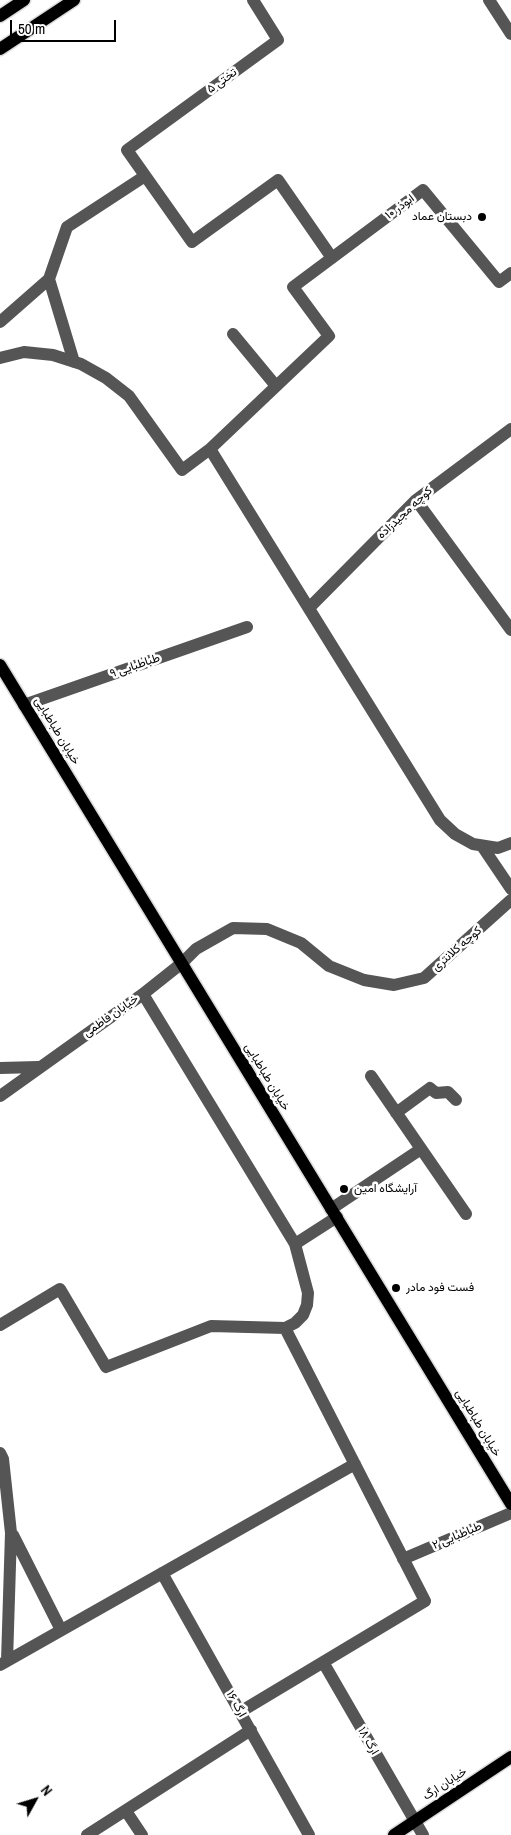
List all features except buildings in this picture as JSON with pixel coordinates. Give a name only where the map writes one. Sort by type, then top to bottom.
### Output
[{"type":"main road","points":[[0,16],[24,0]]},
{"type":"main road","points":[[0,49],[74,0]]},
{"type":"main road","name":"خیابان طباطبایی","points":[[0,665],[511,1504]]},
{"type":"main road","name":"خیابان ارگ","points":[[394,1835],[511,1757]]},
{"type":"street","name":"تختی ۵","points":[[145,176],[127,150],[278,40],[253,0]]},
{"type":"street","points":[[489,0],[511,34]]},
{"type":"street","points":[[0,322],[49,279],[67,227],[145,176],[192,242],[278,180],[332,258]]},
{"type":"street","name":"ابوذر ۱۰","points":[[276,386],[330,336],[293,287],[423,190],[499,282],[511,273]]},
{"type":"street","points":[[49,279],[74,362]]},
{"type":"street","points":[[0,358],[24,352],[53,356],[74,362],[106,378],[129,396],[182,470],[210,449],[276,386],[233,334]]},
{"type":"street","name":"کوچه مجیدزاده","points":[[309,608],[416,500],[511,429]]},
{"type":"street","points":[[210,449],[440,820],[455,834],[482,846],[498,848],[511,843]]},
{"type":"street","points":[[416,500],[511,630]]},
{"type":"street","name":"طباطبایی ۹","points":[[24,705],[246,627]]},
{"type":"street","points":[[482,846],[511,889]]},
{"type":"street","name":"کوچه کلانتری","points":[[182,963],[196,949],[233,928],[267,929],[300,943],[329,966],[364,980],[394,985],[424,978],[511,900]]},
{"type":"street","name":"خیابان فاطمی","points":[[0,1096],[38,1067],[143,994],[182,963]]},
{"type":"street","points":[[0,1325],[60,1289],[106,1367],[211,1326],[286,1328],[303,1315],[308,1293],[295,1244],[143,994]]},
{"type":"street","points":[[0,1068],[38,1067]]},
{"type":"street","points":[[371,1076],[466,1214]]},
{"type":"street","points":[[396,1113],[430,1088],[436,1093],[448,1092],[456,1100]]},
{"type":"street","points":[[295,1244],[421,1149]]},
{"type":"street","points":[[240,1712],[425,1601],[286,1328]]},
{"type":"street","points":[[0,1453],[4,1459],[12,1533],[4,1663]]},
{"type":"street","points":[[4,1663],[355,1464]]},
{"type":"street","name":"طباطبایی ۲","points":[[403,1559],[511,1513]]},
{"type":"street","points":[[12,1533],[61,1630]]},
{"type":"street","name":"ارگ ۱۶","points":[[162,1573],[309,1835]]},
{"type":"street","name":"ارگ ۱۸","points":[[322,1662],[423,1835]]},
{"type":"street","points":[[88,1835],[251,1730]]},
{"type":"street","points":[[126,1811],[142,1835]]},
{"type":"place","name":"دبستان عماد","points":[[482,217]]},
{"type":"place","name":"آرایشگاه امین","points":[[344,1189]]},
{"type":"place","name":"فست فود مادر","points":[[396,1288]]}]
